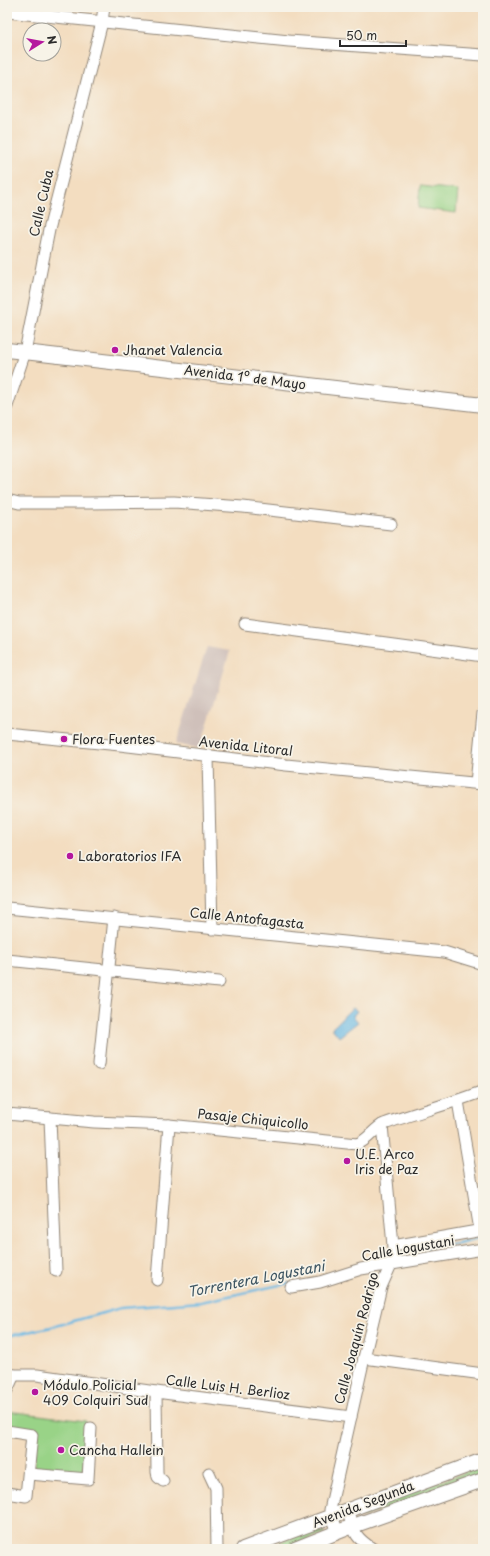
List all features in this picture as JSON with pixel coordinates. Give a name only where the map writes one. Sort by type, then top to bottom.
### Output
[{"type":"main road","name":"Avenida 1º de Mayo","points":[[7,350],[483,405]]},
{"type":"main road","name":"Avenida Segunda","points":[[243,1549],[483,1460]]},
{"type":"main road","name":"Avenida Segunda","points":[[295,1549],[353,1526],[483,1480]]},
{"type":"street","name":"Calle Cuba","points":[[7,406],[25,352],[48,230],[102,22],[104,7]]},
{"type":"street","points":[[7,12],[289,41],[483,55]]},
{"type":"street","points":[[7,500],[19,503],[174,502],[243,507],[391,524]]},
{"type":"street","points":[[245,624],[483,656]]},
{"type":"street","points":[[479,784],[483,713]]},
{"type":"street","name":"Avenida Litoral","points":[[7,734],[120,745],[208,757],[479,784]]},
{"type":"street","points":[[208,757],[212,929]]},
{"type":"street","name":"Calle Antofagasta","points":[[7,908],[444,952],[483,964]]},
{"type":"street","points":[[99,1064],[114,918]]},
{"type":"street","points":[[7,960],[219,982]]},
{"type":"street","name":"Pasaje Chiquicollo","points":[[7,1114],[169,1125],[357,1144],[367,1139],[382,1125],[458,1101],[483,1091]]},
{"type":"street","points":[[458,1101],[482,1230]]},
{"type":"street","points":[[50,1118],[56,1271]]},
{"type":"street","points":[[157,1280],[169,1125]]},
{"type":"street","name":"Calle Joaquín Rodrigo","points":[[338,1532],[330,1510],[350,1417],[381,1287],[392,1256],[382,1125]]},
{"type":"street","name":"Calle Logustani","points":[[291,1287],[320,1282],[362,1270],[392,1256],[482,1230]]},
{"type":"street","name":"Calle Logustani","points":[[392,1256],[483,1249]]},
{"type":"street","points":[[364,1358],[483,1374]]},
{"type":"street","points":[[7,1390],[10,1375]]},
{"type":"street","name":"Calle Luis H. Berlioz","points":[[10,1375],[37,1375],[350,1417]]},
{"type":"street","points":[[156,1392],[157,1472],[158,1477],[163,1481]]},
{"type":"street","points":[[29,1474],[88,1479],[91,1428]]},
{"type":"street","points":[[7,1431],[32,1434],[26,1496],[7,1493]]},
{"type":"street","points":[[209,1473],[216,1488],[217,1549]]},
{"type":"street","points":[[347,1510],[355,1534],[360,1540],[373,1549]]},
{"type":"shaded area","points":[[207,647],[230,651],[200,749],[176,744]]},
{"type":"green space","points":[[420,186],[458,190],[456,213],[418,208]]},
{"type":"green space","points":[[7,1411],[86,1421],[84,1470],[80,1473],[36,1470],[34,1468],[35,1436],[7,1428]]},
{"type":"green space","points":[[483,1466],[483,1473],[460,1483],[361,1517],[360,1511]]},
{"type":"green space","points":[[322,1527],[325,1533],[280,1549],[262,1549]]},
{"type":"water","points":[[353,1008],[357,1011],[353,1016],[358,1022],[339,1037],[332,1028]]},
{"type":"waterway","name":"Torrentera Logustani","points":[[396,1256],[414,1249],[458,1243],[483,1237]]},
{"type":"waterway","name":"Torrentera Logustani","points":[[365,1263],[389,1257]]},
{"type":"waterway","name":"Torrentera Logustani","points":[[7,1336],[52,1327],[121,1308],[201,1302],[289,1283]]},
{"type":"place","name":"Jhanet Valencia","points":[[115,350]]},
{"type":"place","name":"Flora Fuentes","points":[[64,739]]},
{"type":"place","name":"Laboratorios IFA","points":[[70,856]]},
{"type":"place","name":"U.E. Arco Iris de Paz","points":[[347,1161]]},
{"type":"place","name":"Módulo Policial 409 Colquiri Sud","points":[[35,1392]]},
{"type":"place","name":"Cancha Hallein","points":[[61,1450]]}]
